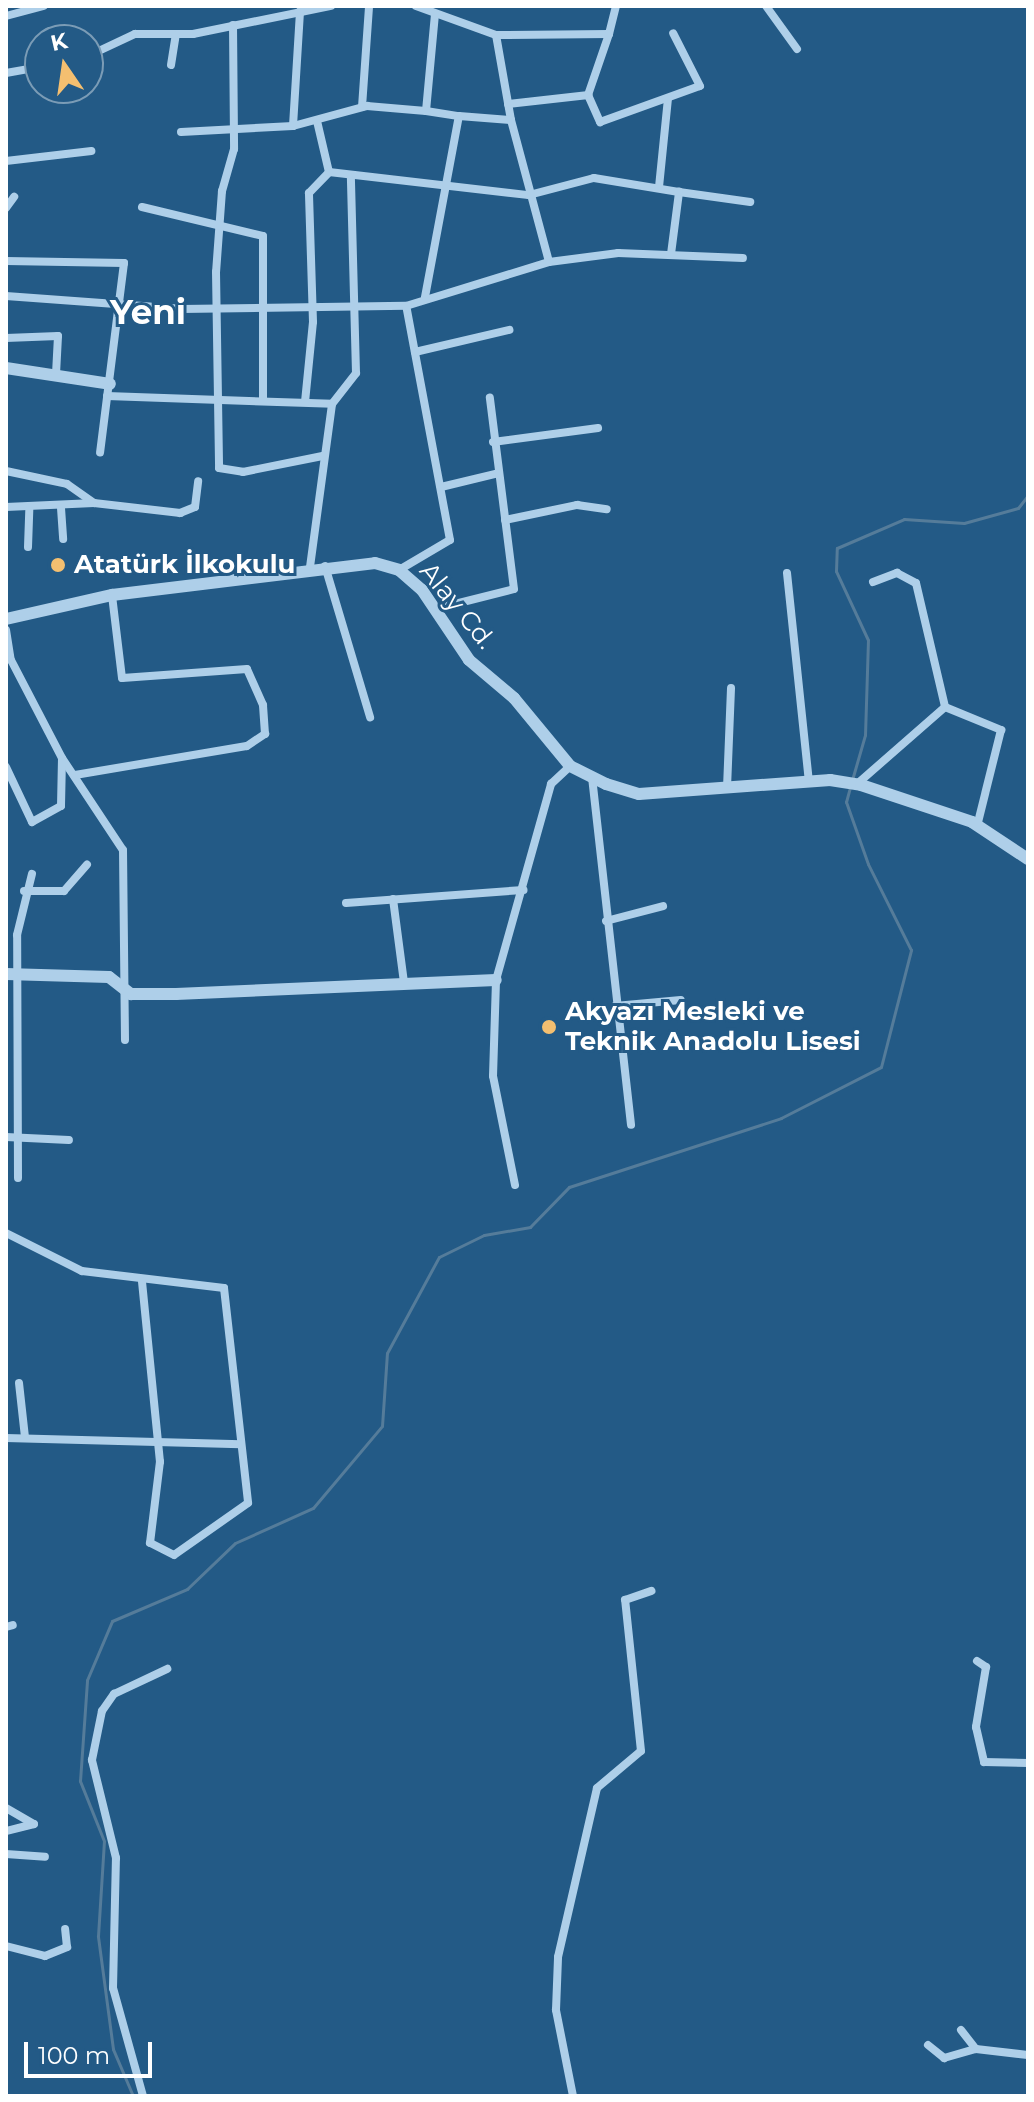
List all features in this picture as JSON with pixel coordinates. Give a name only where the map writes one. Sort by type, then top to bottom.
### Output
[{"type":"street","points":[[6,16],[44,6]]},
{"type":"street","points":[[104,49],[135,34],[176,35],[331,6]]},
{"type":"street","points":[[362,107],[369,6]]},
{"type":"street","points":[[416,6],[496,35],[609,34]]},
{"type":"street","points":[[616,6],[588,95],[600,122],[700,86],[673,33]]},
{"type":"street","points":[[766,6],[797,49]]},
{"type":"street","points":[[293,126],[300,11]]},
{"type":"street","points":[[426,111],[435,14]]},
{"type":"street","points":[[233,25],[230,131],[234,149],[218,222],[219,468],[228,473],[322,456]]},
{"type":"street","points":[[171,65],[176,35]]},
{"type":"street","points":[[496,35],[511,120],[549,262]]},
{"type":"street","points":[[508,104],[588,95]]},
{"type":"street","points":[[659,187],[668,99]]},
{"type":"street","points":[[181,132],[293,126],[362,107],[511,120]]},
{"type":"street","points":[[425,297],[459,116]]},
{"type":"street","points":[[317,121],[329,172]]},
{"type":"street","points":[[6,161],[91,151]]},
{"type":"street","points":[[329,172],[351,178],[446,189],[529,195],[594,178],[750,202]]},
{"type":"street","points":[[305,402],[309,193],[329,172]]},
{"type":"street","points":[[310,567],[322,456],[332,404],[356,373],[351,178]]},
{"type":"street","points":[[671,254],[679,192]]},
{"type":"street","points":[[6,208],[14,197]]},
{"type":"street","points":[[142,207],[218,222],[263,236],[263,401]]},
{"type":"street","points":[[6,296],[123,306],[216,309],[309,305],[406,306],[425,297],[549,262],[671,254],[743,258]]},
{"type":"street","points":[[6,261],[124,263],[123,306],[100,452]]},
{"type":"street","points":[[399,570],[450,540],[406,306]]},
{"type":"street","points":[[415,352],[509,330]]},
{"type":"street","points":[[6,338],[58,336],[56,374]]},
{"type":"street","points":[[6,368],[56,374],[109,390],[217,404],[263,401],[332,404]]},
{"type":"street","points":[[435,609],[514,589],[495,474],[490,398]]},
{"type":"street","points":[[493,442],[598,428]]},
{"type":"street","points":[[6,471],[67,484],[94,503]]},
{"type":"street","points":[[441,487],[495,474]]},
{"type":"street","points":[[6,507],[29,510],[94,503],[180,513],[195,507],[198,481]]},
{"type":"street","points":[[505,520],[577,505],[607,509]]},
{"type":"street","points":[[61,508],[63,539]]},
{"type":"street","points":[[28,547],[29,510]]},
{"type":"street","name":"Alay Cd.","points":[[6,619],[112,595],[310,567],[375,563],[399,570],[435,609],[469,660],[514,698],[570,766],[592,777],[639,794],[830,780],[859,784],[977,826],[1028,859]]},
{"type":"street","points":[[325,566],[370,717]]},
{"type":"street","points":[[787,573],[809,782]]},
{"type":"street","points":[[873,582],[897,573],[916,583],[945,707]]},
{"type":"street","points":[[75,775],[247,746],[265,734],[263,705],[247,669],[122,678],[112,595]]},
{"type":"street","points":[[6,630],[8,664],[62,758],[123,850],[125,1040]]},
{"type":"street","points":[[727,788],[731,688]]},
{"type":"street","points":[[859,784],[945,707]]},
{"type":"street","points":[[945,707],[1001,730],[977,826]]},
{"type":"street","points":[[6,767],[32,822],[61,806],[62,758]]},
{"type":"street","points":[[515,1185],[493,1076],[496,980],[524,890],[551,784],[570,766]]},
{"type":"street","points":[[592,777],[615,1006],[631,1125]]},
{"type":"street","points":[[24,891],[64,891],[87,865]]},
{"type":"street","points":[[18,1178],[16,1089],[10,1050],[12,974],[24,891],[32,874]]},
{"type":"street","points":[[346,903],[524,890]]},
{"type":"street","points":[[393,899],[404,982]]},
{"type":"street","points":[[606,921],[663,906]]},
{"type":"street","points":[[12,974],[109,977],[126,988],[176,994],[496,980]]},
{"type":"street","points":[[615,1006],[681,1000]]},
{"type":"street","points":[[6,1088],[16,1089]]},
{"type":"street","points":[[6,1137],[69,1140]]},
{"type":"street","points":[[6,1233],[82,1271],[142,1281],[224,1288],[248,1503],[174,1555],[150,1543],[158,1439],[142,1281]]},
{"type":"street","points":[[19,1383],[25,1437]]},
{"type":"street","points":[[6,1438],[158,1439],[241,1444]]},
{"type":"street","points":[[573,2096],[556,2010],[558,1957],[597,1788],[641,1751],[625,1600],[651,1591]]},
{"type":"street","points":[[977,1661],[986,1667],[976,1727],[984,1762],[1028,1763]]},
{"type":"street","points":[[143,2096],[113,1988],[116,1858],[92,1760],[102,1711],[114,1694],[167,1669]]},
{"type":"street","points":[[6,1808],[34,1824],[6,1831]]},
{"type":"street","points":[[6,1854],[45,1857]]},
{"type":"street","points":[[6,1946],[45,1956],[67,1947],[65,1929]]},
{"type":"street","points":[[961,2030],[976,2049]]},
{"type":"street","points":[[928,2045],[944,2058],[976,2049],[1028,2055]]},
{"type":"waterway","points":[[852,780],[865,735],[868,640],[836,571],[837,548],[904,519],[964,523],[1018,508],[1028,495]]},
{"type":"waterway","points":[[133,2096],[113,2049],[98,1936],[104,1841],[80,1781],[87,1680],[112,1621],[187,1589],[235,1543],[313,1508],[382,1426],[387,1353],[439,1257],[484,1235],[530,1227],[569,1187],[781,1118],[881,1067],[911,950],[868,864],[846,802],[850,787]]},
{"type":"place","name":"Atatürk İlkokulu","points":[[58,565]]},
{"type":"place","name":"Akyazı Mesleki ve Teknik Anadolu Lisesi","points":[[549,1027]]},
{"type":"district","name":"Yeni","points":[[148,313]]}]
